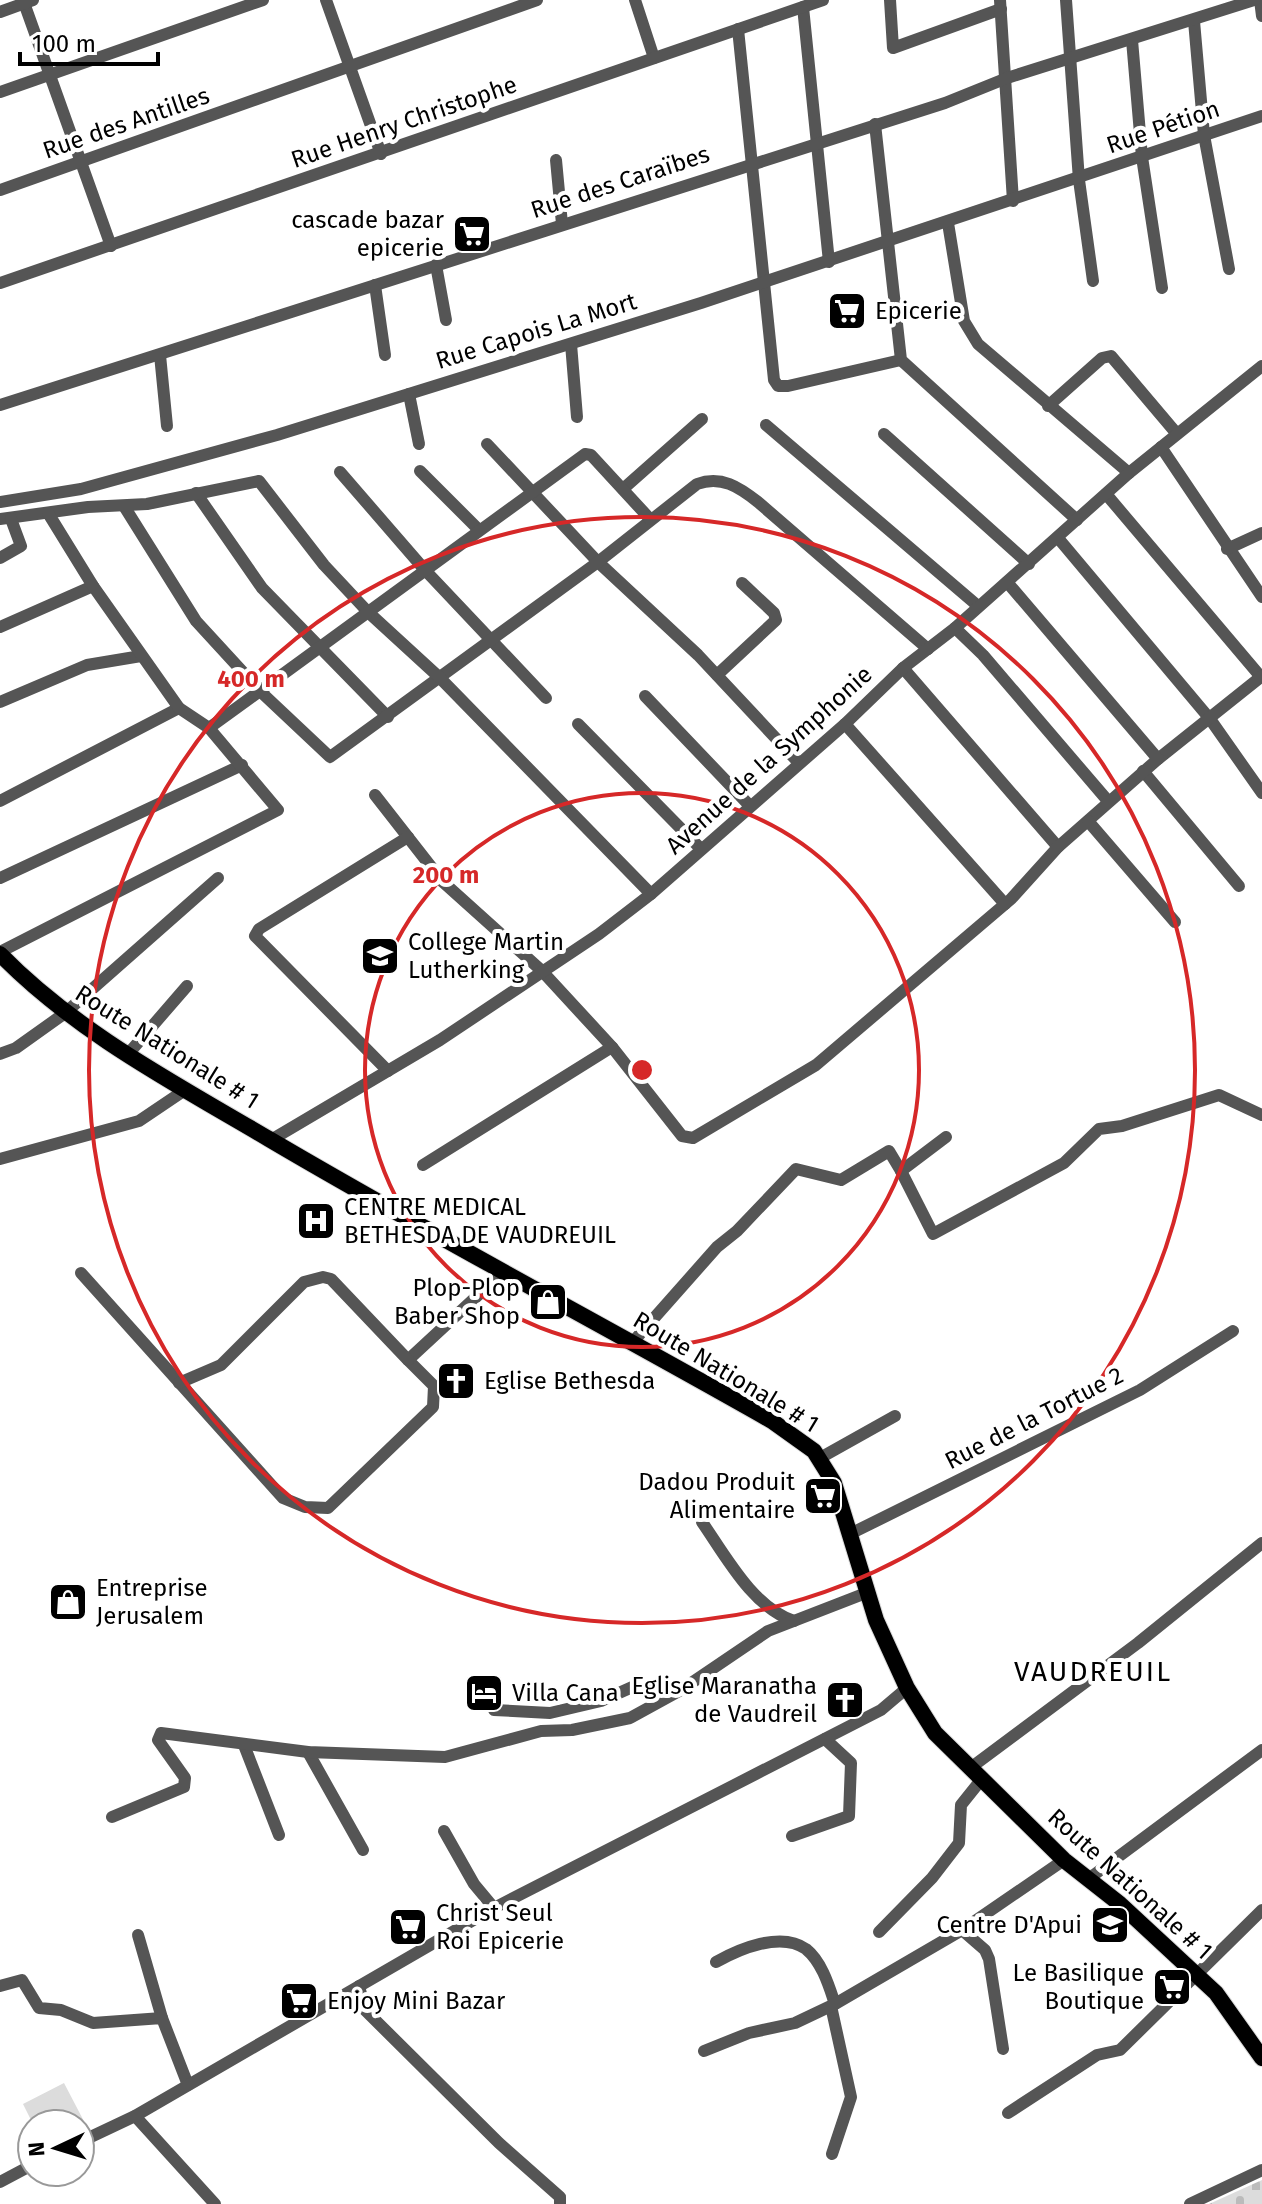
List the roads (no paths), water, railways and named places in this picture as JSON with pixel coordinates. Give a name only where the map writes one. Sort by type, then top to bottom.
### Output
[{"type":"main road","name":"Route Nationale # 1","points":[[0,953],[65,1013],[185,1090],[772,1421],[820,1458],[834,1483],[866,1593],[907,1688],[935,1733],[1064,1860],[1120,1904],[1216,1993],[1262,2058]]},
{"type":"street","points":[[0,92],[263,0]]},
{"type":"street","points":[[326,0],[381,154]]},
{"type":"street","name":"Rue des Antilles","points":[[0,190],[537,0]]},
{"type":"street","points":[[635,0],[654,58]]},
{"type":"street","name":"Rue Henry Christophe","points":[[0,283],[823,0]]},
{"type":"street","points":[[890,0],[893,48],[1000,4],[1013,201]]},
{"type":"street","points":[[1066,0],[1079,180],[1093,281]]},
{"type":"street","name":"Rue des Caraïbes","points":[[0,405],[754,161],[945,103],[1007,78],[1254,0]]},
{"type":"street","points":[[1260,0],[1262,16]]},
{"type":"street","points":[[0,12],[27,1],[111,246]]},
{"type":"street","points":[[803,7],[829,262]]},
{"type":"street","points":[[1194,21],[1204,135],[1229,269]]},
{"type":"street","points":[[738,29],[754,161],[774,380],[778,386],[901,360]]},
{"type":"street","points":[[1132,40],[1142,157],[1162,288]]},
{"type":"street","name":"Rue Pétion","points":[[1079,180],[1262,116]]},
{"type":"street","points":[[875,124],[901,360],[1077,520]]},
{"type":"street","points":[[556,160],[562,224]]},
{"type":"street","name":"Rue Capois La Mort","points":[[0,502],[81,489],[277,435],[1079,180]]},
{"type":"street","points":[[948,223],[964,321],[978,344],[1129,473]]},
{"type":"street","points":[[436,265],[446,320]]},
{"type":"street","points":[[375,285],[385,355]]},
{"type":"street","points":[[571,344],[577,417]]},
{"type":"street","points":[[160,355],[167,426]]},
{"type":"street","points":[[1048,406],[1102,358],[1111,356],[1177,434]]},
{"type":"street","name":"Avenue de la Symphonie","points":[[271,1140],[388,1071],[542,971],[651,894],[845,724],[903,668],[955,628],[1129,473],[1262,366]]},
{"type":"street","points":[[409,394],[419,444]]},
{"type":"street","points":[[623,489],[702,419]]},
{"type":"street","points":[[766,425],[978,606]]},
{"type":"street","points":[[884,434],[1029,564]]},
{"type":"street","points":[[487,444],[598,562],[717,675],[799,763]]},
{"type":"street","points":[[1161,447],[1262,597]]},
{"type":"street","points":[[209,728],[262,693],[532,490],[589,453],[650,519]]},
{"type":"street","points":[[420,471],[479,530]]},
{"type":"street","points":[[340,472],[424,569],[546,698]]},
{"type":"street","points":[[124,506],[196,621],[262,693],[330,757],[707,480],[739,487],[928,649]]},
{"type":"street","points":[[0,558],[21,546],[6,519],[124,506],[259,481],[324,565],[368,612],[440,678],[651,894]]},
{"type":"street","points":[[196,493],[262,588],[388,717]]},
{"type":"street","points":[[375,795],[443,882],[542,971],[612,1047],[682,1136],[693,1138],[816,1065],[1005,904],[1058,847],[1108,801],[1261,677],[1106,494]]},
{"type":"street","points":[[0,953],[277,813],[277,806],[209,728],[179,708],[93,586],[48,513]]},
{"type":"street","points":[[1227,549],[1262,533]]},
{"type":"street","points":[[1058,538],[1210,719],[1262,793]]},
{"type":"street","points":[[1007,582],[1158,759]]},
{"type":"street","points":[[717,675],[776,620],[774,613],[742,583]]},
{"type":"street","points":[[0,627],[93,586]]},
{"type":"street","points":[[955,628],[983,655],[1108,801]]},
{"type":"street","points":[[0,702],[87,665],[141,656]]},
{"type":"street","points":[[903,668],[1058,847]]},
{"type":"street","points":[[645,696],[750,806]]},
{"type":"street","points":[[0,801],[179,708]]},
{"type":"street","points":[[578,724],[701,849]]},
{"type":"street","points":[[845,724],[1005,904]]},
{"type":"street","points":[[0,878],[242,765]]},
{"type":"street","points":[[1143,771],[1239,886]]},
{"type":"street","points":[[1088,821],[1175,922]]},
{"type":"street","points":[[388,1071],[255,936],[259,929],[408,837]]},
{"type":"street","points":[[0,1054],[16,1048],[65,1013],[218,878]]},
{"type":"street","points":[[129,1053],[187,986]]},
{"type":"street","points":[[423,1165],[612,1047]]},
{"type":"street","points":[[0,1159],[139,1121],[185,1090]]},
{"type":"street","points":[[632,1343],[717,1247],[737,1231],[796,1169],[841,1180],[889,1151],[933,1234],[1064,1163],[1099,1129],[1122,1126],[1219,1095],[1262,1115]]},
{"type":"street","points":[[901,1171],[946,1137]]},
{"type":"street","points":[[408,1360],[503,1272]]},
{"type":"street","points":[[81,1273],[179,1383],[283,1498],[305,1507],[328,1508],[433,1407],[434,1386],[331,1279],[323,1277],[304,1282],[221,1365],[179,1383]]},
{"type":"street","name":"Rue de la Tortue 2","points":[[850,1534],[1140,1390],[1233,1331]]},
{"type":"street","points":[[820,1458],[895,1416]]},
{"type":"street","points":[[702,1522],[741,1576],[768,1606],[794,1621]]},
{"type":"street","points":[[879,1932],[932,1878],[959,1843],[961,1805],[975,1774],[1262,1543]]},
{"type":"street","points":[[112,1817],[184,1787],[185,1778],[158,1740],[161,1733],[308,1752],[445,1757],[541,1731],[572,1730],[630,1718],[681,1690],[768,1631],[866,1593]]},
{"type":"street","points":[[494,1710],[550,1713],[601,1701],[639,1684],[681,1690]]},
{"type":"street","points":[[96,2134],[135,2116],[494,1908],[881,1710],[907,1688]]},
{"type":"street","points":[[792,1836],[849,1816],[851,1763],[825,1739]]},
{"type":"street","points":[[244,1745],[279,1835]]},
{"type":"street","points":[[1087,1880],[1262,1750]]},
{"type":"street","points":[[308,1752],[363,1850]]},
{"type":"street","points":[[444,1831],[474,1884],[494,1908]]},
{"type":"street","points":[[704,2051],[749,2033],[795,2023],[833,2005],[962,1930],[1064,1860]]},
{"type":"street","points":[[1008,2113],[1097,2055],[1120,2050],[1262,1910]]},
{"type":"street","points":[[962,1930],[985,1950],[989,1959],[1003,2049]]},
{"type":"street","points":[[138,1935],[162,2018],[188,2085]]},
{"type":"street","points":[[716,1962],[754,1946],[785,1943],[804,1948],[817,1962],[833,2005],[851,2097],[832,2154]]},
{"type":"street","points":[[0,1986],[22,1980],[39,2008],[61,2010],[93,2023],[162,2018]]},
{"type":"street","points":[[359,1986],[365,2010],[499,2143],[560,2197],[560,2204]]},
{"type":"street","points":[[135,2116],[215,2204]]},
{"type":"street","points":[[1190,2204],[1262,2170]]},
{"type":"place","name":"cascade bazar epicerie","points":[[472,234]]},
{"type":"place","name":"Epicerie","points":[[847,311]]},
{"type":"place","name":"College Martin Lutherking","points":[[380,956]]},
{"type":"place","name":"CENTRE MEDICAL BETHESDA DE VAUDREUIL","points":[[316,1221]]},
{"type":"place","name":"Plop-Plop Baber Shop","points":[[548,1302]]},
{"type":"place","name":"Eglise Bethesda","points":[[456,1381]]},
{"type":"place","name":"Dadou Produit Alimentaire","points":[[823,1496]]},
{"type":"place","name":"Entreprise Jerusalem","points":[[68,1602]]},
{"type":"place","name":"Villa Cana","points":[[484,1693]]},
{"type":"place","name":"Eglise Maranatha de Vaudreil","points":[[845,1700]]},
{"type":"place","name":"Centre D'Apui","points":[[1110,1925]]},
{"type":"place","name":"Christ Seul Roi Epicerie","points":[[408,1927]]},
{"type":"place","name":"Le Basilique Boutique","points":[[1172,1987]]},
{"type":"place","name":"Enjoy Mini Bazar","points":[[299,2001]]},
{"type":"district","name":"VAUDREUIL","points":[[1093,1671]]}]
